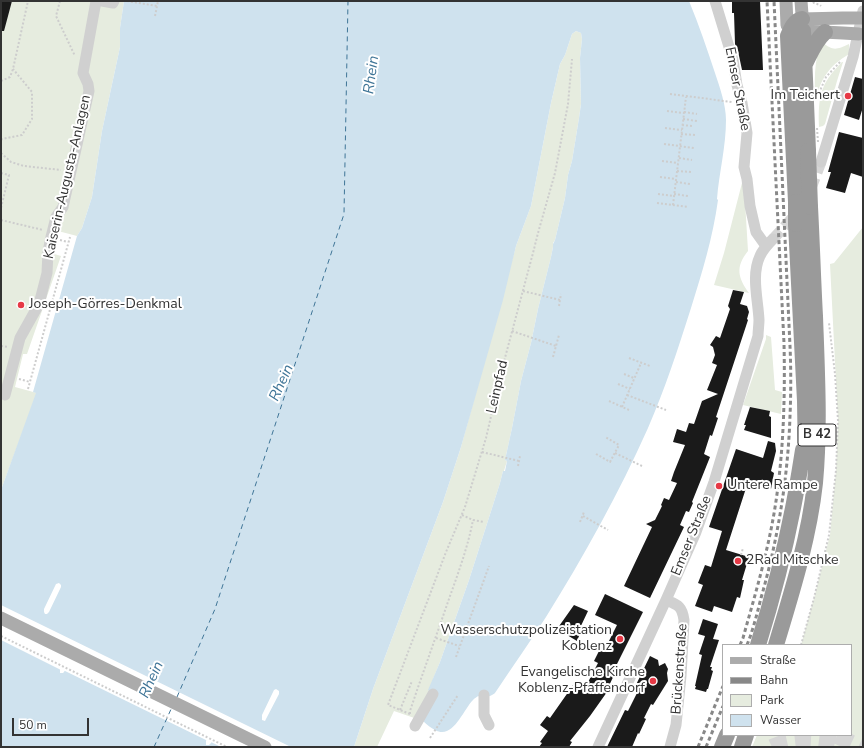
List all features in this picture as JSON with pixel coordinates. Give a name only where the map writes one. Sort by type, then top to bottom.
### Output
[{"type":"highway","name":"B 42","points":[[768,644],[787,579],[800,520],[805,480],[806,430],[796,224],[803,205],[808,151],[804,65],[794,30]]},
{"type":"highway","name":"B 42","points":[[776,644],[802,553],[810,517],[815,484],[817,454],[818,398],[803,205],[794,30]]},
{"type":"highway","points":[[804,65],[815,44],[825,32]]},
{"type":"highway","points":[[758,644],[791,518],[806,430]]},
{"type":"highway","points":[[782,644],[787,608]]},
{"type":"highway","points":[[722,747],[727,736]]},
{"type":"highway","points":[[733,747],[737,736]]},
{"type":"highway","points":[[742,747],[746,736]]},
{"type":"main road","name":"B 42","points":[[786,1],[794,30]]},
{"type":"main road","name":"B 42","points":[[794,30],[807,2]]},
{"type":"main road","points":[[794,30],[843,18],[863,16]]},
{"type":"main road","points":[[794,30],[859,34]]},
{"type":"main road","points":[[1,618],[265,747]]},
{"type":"main road","points":[[1,627],[246,747]]},
{"type":"street","name":"Kaiserin-Augusta-Anlagen","points":[[5,396],[20,338],[39,304],[47,273],[48,252],[52,232],[56,217],[63,207],[89,91],[88,84],[83,73],[96,1]]},
{"type":"street","points":[[102,1],[113,3],[114,1]]},
{"type":"street","name":"Emser Straße","points":[[598,747],[696,532],[714,482],[758,336],[759,320],[756,282],[757,266],[759,257],[770,242],[756,232],[750,206],[748,179],[744,167],[747,132],[733,60],[715,1]]},
{"type":"street","points":[[821,162],[853,57],[863,16]]},
{"type":"street","name":"Brückenstraße","points":[[666,600],[680,607],[683,612],[684,620],[681,676],[676,719],[670,747]]},
{"type":"street","points":[[415,726],[433,694]]},
{"type":"street","points":[[484,695],[484,715],[489,724]]},
{"type":"path","points":[[1,80],[10,77],[13,69],[28,1]]},
{"type":"path","points":[[60,1],[56,16],[83,73]]},
{"type":"path","points":[[127,1],[157,6]]},
{"type":"path","points":[[155,16],[158,1]]},
{"type":"path","points":[[807,2],[820,5],[823,9]]},
{"type":"path","points":[[819,94],[826,77],[833,69],[843,60],[853,57]]},
{"type":"path","name":"Leinpfad","points":[[400,710],[388,705],[446,552],[465,507],[486,438],[502,369],[555,174],[568,104],[572,59]]},
{"type":"path","points":[[1,139],[22,135],[32,119],[32,92],[13,69]]},
{"type":"path","points":[[670,94],[742,103]]},
{"type":"path","points":[[673,205],[686,97]]},
{"type":"path","points":[[667,111],[697,114]]},
{"type":"path","points":[[683,119],[697,121]]},
{"type":"path","points":[[817,122],[817,128]]},
{"type":"path","points":[[682,125],[692,126]]},
{"type":"path","points":[[666,128],[682,130]]},
{"type":"path","points":[[681,134],[695,135]]},
{"type":"path","points":[[664,144],[694,148]]},
{"type":"path","points":[[1,153],[11,162],[24,166],[71,171]]},
{"type":"path","points":[[679,158],[692,160]]},
{"type":"path","points":[[662,161],[678,163]]},
{"type":"path","points":[[677,170],[691,172]]},
{"type":"path","points":[[1,173],[9,175],[1,208]]},
{"type":"path","points":[[660,177],[690,184]]},
{"type":"path","points":[[658,194],[688,196]]},
{"type":"path","points":[[657,203],[688,207]]},
{"type":"path","points":[[1,220],[52,232]]},
{"type":"path","points":[[28,389],[70,237]]},
{"type":"path","points":[[523,291],[560,300]]},
{"type":"path","points":[[559,306],[561,294]]},
{"type":"path","points":[[512,331],[556,346]]},
{"type":"path","points":[[553,357],[559,335]]},
{"type":"path","points":[[629,358],[650,366]]},
{"type":"path","points":[[622,407],[641,363]]},
{"type":"path","points":[[624,374],[634,378]]},
{"type":"path","points":[[17,378],[30,382]]},
{"type":"path","points":[[618,384],[630,389]]},
{"type":"path","points":[[627,395],[666,410]]},
{"type":"path","points":[[608,401],[629,410]]},
{"type":"path","points":[[596,454],[610,462],[619,445],[605,438]]},
{"type":"path","points":[[482,452],[519,461]]},
{"type":"path","points":[[615,453],[642,466]]},
{"type":"path","points":[[518,466],[520,456]]},
{"type":"path","points":[[580,522],[584,512]]},
{"type":"path","points":[[462,515],[473,520],[484,522]]},
{"type":"path","points":[[583,516],[608,530]]},
{"type":"path","points":[[410,711],[464,556],[470,537],[473,520]]},
{"type":"path","points":[[741,555],[743,548]]},
{"type":"path","points":[[456,657],[489,566]]},
{"type":"path","points":[[1,636],[227,747]]},
{"type":"path","points":[[436,638],[460,647]]},
{"type":"path","points":[[410,714],[400,710],[412,681]]},
{"type":"path","points":[[430,738],[458,695]]},
{"type":"green space","points":[[12,1],[124,1],[120,28],[120,47],[102,131],[92,197],[82,228],[77,236],[58,231],[51,253],[61,256],[27,354],[23,354],[15,387],[37,393],[1,490],[1,32],[5,17]]},
{"type":"green space","points":[[576,31],[581,33],[582,39],[580,58],[581,104],[565,198],[521,381],[505,460],[507,461],[469,580],[433,679],[436,697],[423,721],[394,711],[377,747],[354,747],[373,689],[443,502],[461,447],[516,246],[531,206],[560,64],[565,55],[572,34]]},
{"type":"green space","points":[[822,42],[835,49],[849,44],[849,54],[826,74],[815,102],[816,64]]},
{"type":"green space","points":[[842,62],[825,124],[819,127],[819,107],[822,92],[829,77]]},
{"type":"green space","points":[[743,179],[748,251],[741,262],[740,277],[749,293],[714,285],[724,253]]},
{"type":"green space","points":[[863,227],[863,747],[752,747],[757,736],[852,736],[852,644],[801,644],[830,535],[836,470],[838,421],[830,264],[834,263]]},
{"type":"green space","points":[[766,335],[771,337],[775,390],[782,392],[781,414],[743,405],[766,339]]},
{"type":"water","name":"Rhein","points":[[124,1],[689,1],[721,91],[726,120],[718,200],[713,228],[703,268],[681,339],[660,399],[637,452],[587,548],[560,594],[495,693],[490,696],[480,696],[473,700],[452,728],[447,731],[441,732],[435,730],[423,721],[433,694],[428,690],[440,662],[469,580],[503,471],[505,471],[507,461],[505,460],[521,381],[565,198],[568,175],[572,161],[581,104],[581,33],[576,31],[572,34],[565,55],[560,64],[531,206],[516,246],[503,300],[461,447],[443,502],[373,689],[354,747],[1,747],[1,490],[36,393],[33,392],[77,236],[82,228],[92,197],[102,131],[120,47],[120,28]],"holes":[[[59,583],[61,587],[49,612],[45,614],[44,609],[56,584]],[[74,642],[77,647],[63,673],[60,673],[60,668]],[[276,689],[279,691],[279,694],[265,721],[262,720],[262,715],[274,690]],[[218,715],[223,716],[211,743],[206,745],[206,741]]]},
{"type":"pier","points":[[1,605],[291,747],[221,747],[209,741],[221,716],[208,741],[63,670],[75,644],[61,670],[1,640]]},
{"type":"building","points":[[1,1],[12,1],[4,31],[1,31]]},
{"type":"building","points":[[732,1],[760,1],[763,70],[742,70],[735,44]]},
{"type":"building","points":[[855,77],[863,79],[863,107],[859,120],[844,115]]},
{"type":"building","points":[[839,132],[863,138],[863,177],[851,173],[845,193],[826,188],[831,172],[828,172]]},
{"type":"building","points":[[733,290],[744,292],[740,304],[747,306],[749,312],[748,320],[716,417],[718,418],[712,436],[710,435],[704,454],[710,457],[692,502],[693,503],[689,512],[686,511],[680,525],[684,527],[650,598],[624,586],[652,527],[646,524],[655,520],[664,498],[669,500],[677,483],[671,481],[685,445],[673,442],[677,429],[686,432],[689,423],[694,424],[702,401],[718,394],[707,390],[717,365],[712,363],[715,355],[713,347],[710,345],[716,336],[720,338],[730,309],[728,306]]},
{"type":"building","points":[[750,407],[770,411],[771,438],[744,430],[746,425],[744,425]]},
{"type":"building","points":[[768,441],[775,443],[776,451],[771,471],[774,473],[771,489],[747,485],[726,550],[749,557],[742,580],[744,580],[740,598],[737,597],[732,612],[714,606],[712,612],[695,606],[703,585],[698,583],[705,565],[711,567],[722,531],[709,527],[736,449],[763,458]]},
{"type":"building","points":[[605,594],[643,612],[614,670],[616,671],[607,692],[570,741],[572,742],[569,747],[539,747],[542,743],[540,742],[548,731],[540,725],[547,716],[550,718],[576,681],[585,688],[598,663],[594,661],[602,645],[606,647],[617,625],[595,615]]},
{"type":"building","points":[[574,605],[588,611],[579,630],[581,631],[577,641],[557,629]]},
{"type":"building","points":[[703,619],[718,624],[713,639],[719,640],[710,667],[712,667],[711,670],[713,671],[706,692],[695,689],[702,655],[699,654],[705,636],[698,634]]},
{"type":"building","points":[[650,656],[658,660],[659,666],[665,663],[668,669],[668,681],[653,705],[651,704],[644,718],[646,719],[632,747],[607,747],[625,710],[628,711],[637,693],[633,691]]},
{"type":"ferry route","points":[[177,697],[215,609],[344,214],[348,1]]},
{"type":"ferry route","points":[[154,747],[172,707]]},
{"type":"tunnel","points":[[811,188],[821,162]]},
{"type":"tunnel","points":[[773,239],[797,213]]},
{"type":"tunnel","points":[[837,736],[861,747]]},
{"type":"tunnel","points":[[772,747],[790,741],[799,740],[828,742],[846,747]]},
{"type":"railway","points":[[740,644],[759,582],[772,525],[782,450],[784,414],[784,343],[767,1]]},
{"type":"railway","points":[[747,644],[755,622],[777,531],[787,462],[790,416],[790,346],[774,1]]},
{"type":"railway","points":[[698,747],[722,688]]},
{"type":"railway","points":[[706,747],[722,708]]},
{"type":"place","name":"Im Teichert","points":[[848,96]]},
{"type":"place","name":"Joseph-Görres-Denkmal","points":[[21,305]]},
{"type":"place","name":"Untere Rampe","points":[[719,486]]},
{"type":"place","name":"2Rad Mitschke","points":[[738,561]]},
{"type":"place","name":"Wasserschutzpolizeistation Koblenz","points":[[620,639]]},
{"type":"place","name":"Evangelische Kirche Koblenz-Pfaffendorf","points":[[653,681]]}]
